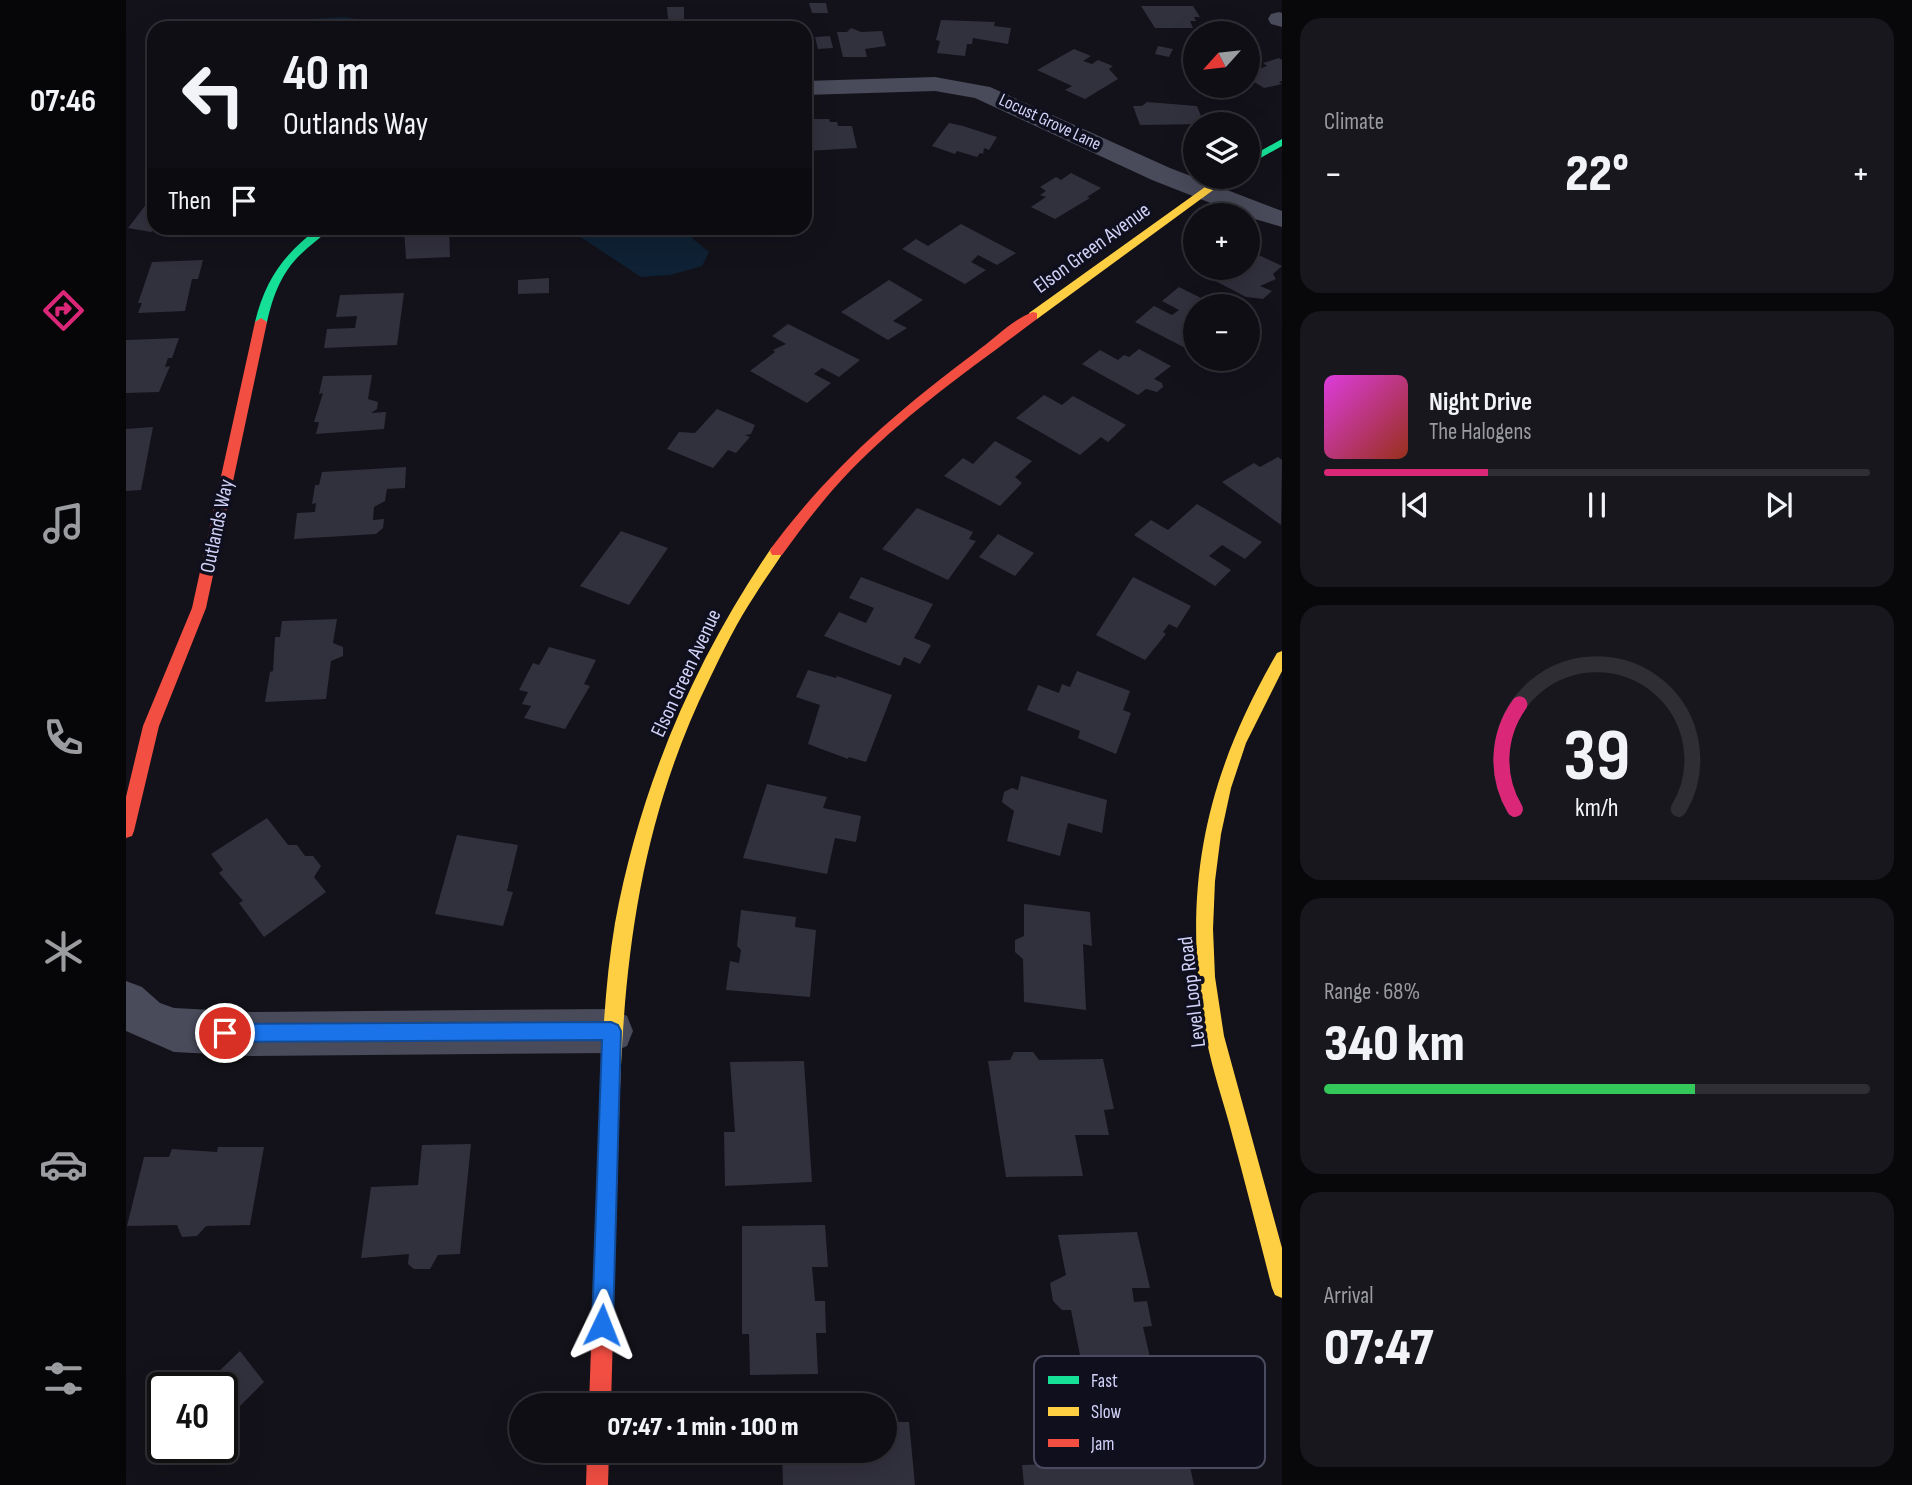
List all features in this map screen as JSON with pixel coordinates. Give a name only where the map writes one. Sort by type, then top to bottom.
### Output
[{"type":"street","name":"Locust Grove Lane","points":[[812,88],[934,84],[981,92],[1205,192],[1282,219]]},
{"type":"street","points":[[1260,155],[1282,142]]},
{"type":"street","name":"Elson Green Avenue","points":[[600,1393],[611,1031],[624,921],[645,831],[673,749],[706,670],[744,600],[786,538],[840,473],[890,426],[1025,322],[1209,189]]},
{"type":"street","name":"Outlands Way","points":[[126,831],[151,726],[199,608],[268,291],[277,272],[295,250],[316,235]]},
{"type":"street","name":"Level Loop Road","points":[[1282,657],[1241,730],[1218,806],[1207,878],[1205,950],[1213,1025],[1282,1287]]},
{"type":"street","points":[[126,1002],[144,1018],[174,1030],[251,1034],[611,1031]]},
{"type":"street","points":[[597,1485],[598,1463]]},
{"type":"water","points":[[345,17],[369,21],[284,21]]},
{"type":"water","points":[[578,235],[688,235],[709,252],[702,266],[670,275],[641,277]]},
{"type":"building","points":[[809,3],[826,3],[828,13],[812,13]]},
{"type":"building","points":[[1141,6],[1193,6],[1200,17],[1194,17],[1196,21],[1183,21],[1183,28],[1155,28]]},
{"type":"building","points":[[667,7],[684,7],[684,19],[668,19]]},
{"type":"building","points":[[941,20],[995,22],[994,26],[1011,28],[1008,44],[973,38],[972,44],[967,44],[965,56],[937,53],[940,41],[936,40]]},
{"type":"building","points":[[851,28],[861,32],[882,31],[886,46],[865,49],[867,57],[843,57],[837,32],[847,32]]},
{"type":"building","points":[[830,36],[833,48],[818,49],[815,37]]},
{"type":"building","points":[[1158,46],[1173,49],[1169,57],[1155,54]]},
{"type":"building","points":[[1074,49],[1091,56],[1083,61],[1092,64],[1098,60],[1113,66],[1109,69],[1118,79],[1085,99],[1065,90],[1072,86],[1037,70]]},
{"type":"building","points":[[1279,58],[1282,60],[1282,81],[1279,82],[1282,84],[1264,88],[1260,86],[1260,69],[1267,66],[1263,63]]},
{"type":"building","points":[[1147,102],[1197,106],[1199,112],[1183,112],[1183,124],[1140,125],[1133,106],[1142,106]]},
{"type":"building","points":[[812,119],[829,119],[830,122],[837,122],[838,126],[852,126],[857,148],[812,151]]},
{"type":"building","points":[[949,123],[997,137],[989,150],[984,148],[983,154],[980,153],[977,157],[957,151],[955,154],[932,146]]},
{"type":"building","points":[[1071,173],[1101,188],[1087,197],[1090,198],[1055,219],[1031,207],[1046,197],[1040,195],[1046,191],[1040,187],[1056,177],[1061,180]]},
{"type":"building","points":[[147,203],[147,231],[128,228]]},
{"type":"building","points":[[961,224],[1016,253],[997,265],[978,255],[971,262],[986,270],[965,284],[902,249],[916,239],[928,246]]},
{"type":"building","points":[[404,235],[449,235],[450,257],[406,259]]},
{"type":"building","points":[[1260,256],[1282,266],[1273,274],[1276,279],[1260,286],[1272,291],[1263,299],[1260,299],[1260,294],[1240,294],[1213,280],[1260,280]]},
{"type":"building","points":[[203,260],[198,279],[192,279],[185,311],[138,313],[142,303],[138,303],[152,262]]},
{"type":"building","points":[[549,278],[549,293],[518,294],[518,280]]},
{"type":"building","points":[[889,280],[923,300],[893,321],[907,328],[888,340],[841,312]]},
{"type":"building","points":[[1179,287],[1193,294],[1183,294],[1183,347],[1135,322],[1154,306],[1172,315],[1179,310],[1162,301]]},
{"type":"building","points":[[404,293],[397,345],[324,348],[327,329],[355,328],[357,316],[336,317],[340,295]]},
{"type":"building","points":[[788,324],[860,360],[839,377],[822,368],[814,374],[831,383],[807,403],[750,371],[775,352],[773,350],[786,344],[772,336]]},
{"type":"building","points":[[179,338],[172,358],[168,358],[165,367],[170,366],[159,392],[126,393],[126,340]]},
{"type":"building","points":[[1139,349],[1171,366],[1154,379],[1162,383],[1163,387],[1157,392],[1146,389],[1138,395],[1082,364],[1100,350],[1118,360],[1124,355],[1129,357]]},
{"type":"building","points":[[372,375],[368,399],[378,402],[377,409],[371,413],[386,412],[384,429],[316,434],[319,422],[314,422],[323,393],[319,394],[323,376]]},
{"type":"building","points":[[1044,395],[1062,405],[1073,396],[1126,425],[1108,442],[1101,437],[1080,455],[1016,418]]},
{"type":"building","points":[[717,409],[755,425],[751,434],[745,435],[750,437],[736,453],[728,450],[713,468],[667,449],[679,432],[695,433]]},
{"type":"building","points":[[153,427],[141,490],[126,491],[126,429]]},
{"type":"building","points":[[995,441],[1032,461],[1015,477],[1022,483],[1000,506],[944,476],[963,458],[973,464]]},
{"type":"building","points":[[1278,457],[1282,460],[1281,525],[1222,482],[1254,463],[1260,467]]},
{"type":"building","points":[[406,467],[405,488],[387,489],[385,501],[374,507],[373,520],[384,519],[383,528],[376,534],[294,539],[297,513],[315,512],[316,503],[312,504],[315,485],[319,485],[322,472]]},
{"type":"building","points":[[1197,504],[1262,542],[1245,559],[1222,545],[1209,556],[1231,570],[1215,586],[1134,535],[1151,520],[1168,530]]},
{"type":"building","points":[[917,508],[973,532],[969,539],[976,541],[948,580],[882,549]]},
{"type":"building","points":[[621,531],[668,548],[629,605],[580,586]]},
{"type":"building","points":[[998,534],[1034,553],[1015,576],[979,557]]},
{"type":"building","points":[[861,577],[933,604],[914,638],[931,645],[920,664],[904,657],[900,666],[824,636],[839,612],[866,623],[874,608],[849,598]]},
{"type":"building","points":[[1133,577],[1191,606],[1177,628],[1169,624],[1163,632],[1166,634],[1145,660],[1096,635]]},
{"type":"building","points":[[337,619],[333,643],[343,647],[343,656],[331,661],[326,699],[265,702],[270,672],[273,671],[275,637],[280,637],[282,621]]},
{"type":"building","points":[[549,647],[596,660],[584,684],[590,686],[565,729],[524,718],[531,706],[522,704],[528,692],[519,690],[533,663],[539,665]]},
{"type":"building","points":[[808,670],[836,678],[837,676],[892,695],[866,762],[849,757],[848,759],[808,744],[820,705],[796,697]]},
{"type":"building","points":[[1077,671],[1130,691],[1123,710],[1131,713],[1116,754],[1078,738],[1080,731],[1027,710],[1038,685],[1059,693],[1062,684],[1070,687]]},
{"type":"building","points":[[1021,776],[1107,800],[1102,833],[1068,823],[1060,856],[1007,841],[1014,811],[1002,802],[1004,792],[1012,788],[1018,790]]},
{"type":"building","points":[[767,784],[827,797],[823,808],[861,816],[856,842],[835,838],[827,874],[743,858]]},
{"type":"building","points":[[267,818],[288,845],[297,845],[305,856],[313,856],[321,866],[314,877],[326,892],[264,937],[239,903],[243,901],[219,873],[223,870],[211,854]]},
{"type":"building","points":[[457,835],[518,845],[507,891],[513,892],[503,926],[435,914]]},
{"type":"building","points":[[1024,904],[1090,912],[1092,946],[1083,944],[1086,1010],[1024,1002],[1023,959],[1015,952],[1015,940],[1024,936]]},
{"type":"building","points":[[741,910],[796,917],[795,927],[816,930],[810,997],[726,990],[730,961],[739,963],[741,950],[737,946]]},
{"type":"building","points":[[1014,1052],[1033,1052],[1039,1060],[1103,1059],[1114,1109],[1104,1110],[1109,1135],[1075,1135],[1083,1176],[1006,1177],[988,1061],[1010,1060]]},
{"type":"building","points":[[804,1061],[812,1182],[725,1186],[724,1132],[735,1132],[730,1062]]},
{"type":"building","points":[[471,1144],[460,1254],[438,1255],[430,1269],[414,1269],[408,1264],[409,1254],[361,1258],[371,1187],[418,1185],[422,1145]]},
{"type":"building","points":[[218,1147],[264,1147],[250,1225],[206,1226],[197,1236],[182,1237],[177,1225],[127,1226],[144,1157],[169,1157],[172,1149],[217,1152]]},
{"type":"building","points":[[825,1225],[828,1267],[812,1267],[815,1301],[825,1301],[826,1333],[816,1333],[818,1374],[750,1375],[749,1334],[742,1334],[742,1226]]},
{"type":"building","points":[[1137,1232],[1150,1288],[1132,1288],[1134,1302],[1147,1301],[1152,1326],[1143,1327],[1150,1356],[1080,1356],[1071,1310],[1062,1310],[1053,1301],[1050,1283],[1066,1275],[1058,1235]]},
{"type":"building","points":[[240,1351],[264,1382],[238,1408],[238,1372],[218,1372]]},
{"type":"building","points":[[897,1422],[909,1422],[915,1485],[783,1485],[782,1463],[897,1463]]},
{"type":"building","points":[[1022,1465],[1034,1465],[1034,1468],[1190,1468],[1194,1485],[1024,1485]]},
{"type":"traffic: fast","points":[[1260,155],[1282,142]]},
{"type":"traffic: fast","points":[[261,322],[269,293],[280,271],[317,235]]},
{"type":"traffic: slow","points":[[1033,316],[1209,189]]},
{"type":"traffic: slow","points":[[609,1120],[613,1021],[620,947],[646,825],[680,729],[700,682],[723,636],[777,551]]},
{"type":"traffic: slow","points":[[1282,657],[1258,699],[1238,743],[1223,788],[1206,881],[1204,929],[1206,977],[1215,1036],[1282,1288]]},
{"type":"traffic: jam","points":[[777,551],[827,488],[867,447],[936,389],[1033,316]]},
{"type":"traffic: jam","points":[[126,831],[151,726],[199,608],[261,322]]},
{"type":"traffic: jam","points":[[600,1393],[609,1120]]},
{"type":"traffic: jam","points":[[597,1485],[598,1463]]},
{"type":"route","points":[[225,1033],[611,1031],[602,1325]]}]
